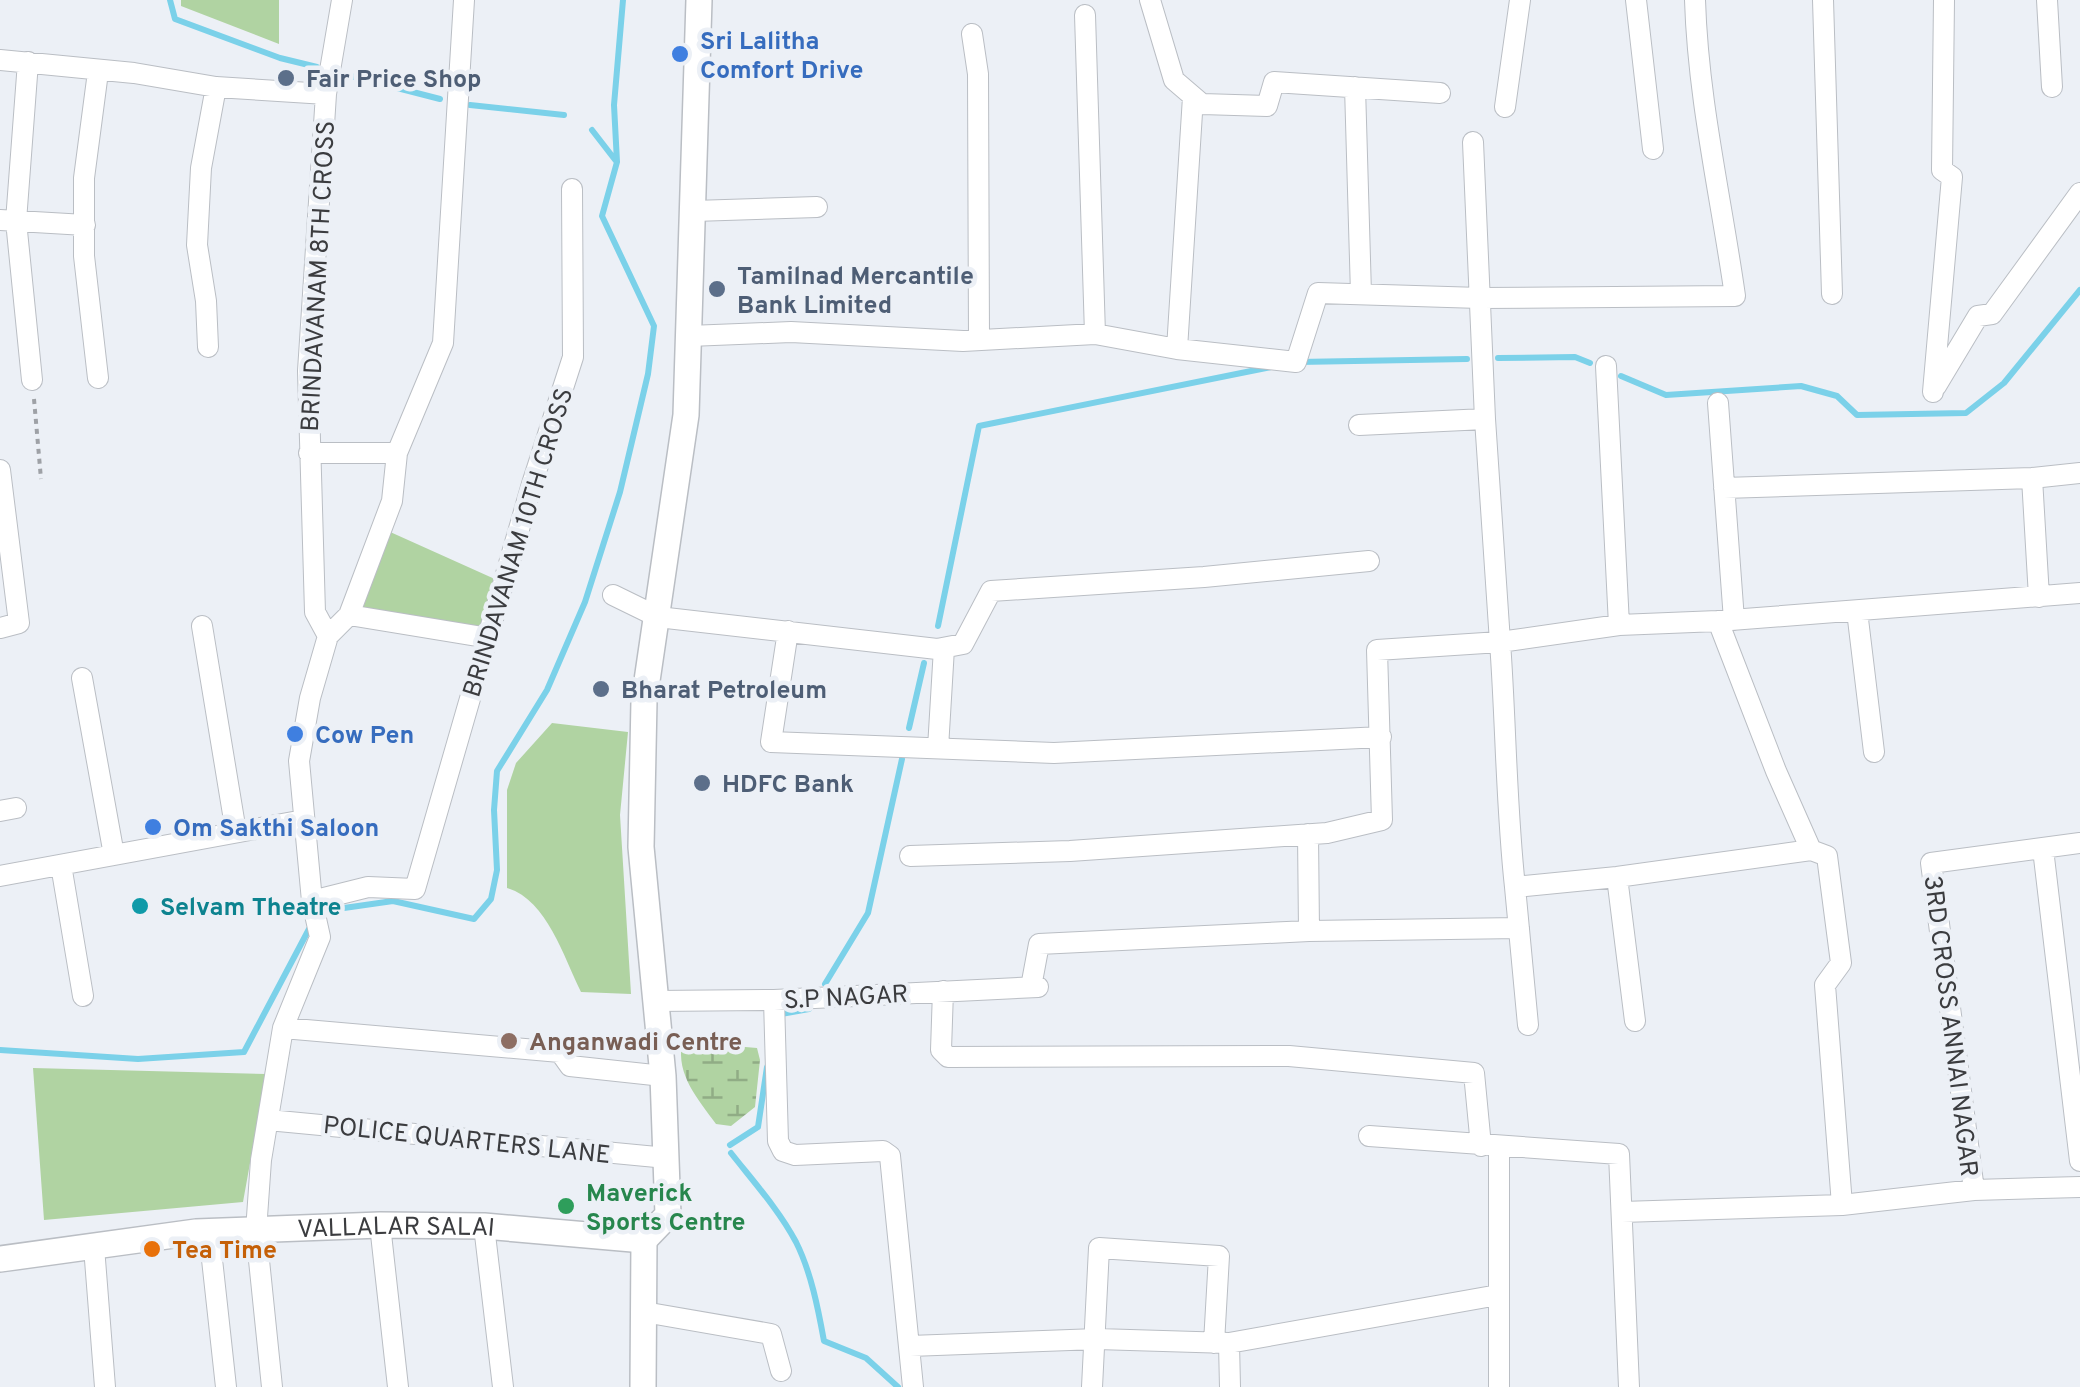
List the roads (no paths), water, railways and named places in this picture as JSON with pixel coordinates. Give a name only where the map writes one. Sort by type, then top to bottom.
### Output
[{"type":"street","name":"BRINDAVANAM 8TH CROSS","points":[[328,636],[315,612],[308,371],[326,94],[342,0]]},
{"type":"street","points":[[272,1387],[256,1231],[283,1028],[320,937],[312,901],[299,762],[310,698],[328,636],[349,616],[392,501],[398,453],[443,343],[464,0]]},
{"type":"street","points":[[642,1387],[644,1240],[668,1215],[663,1076],[641,846],[644,700],[686,415],[699,0]]},
{"type":"street","points":[[1150,0],[1174,80],[1202,104],[1267,106],[1274,82],[1440,94]]},
{"type":"street","points":[[1504,107],[1520,0]]},
{"type":"street","points":[[1636,0],[1652,149]]},
{"type":"street","points":[[689,336],[791,332],[979,340],[1095,334],[1177,349],[1296,362],[1318,293],[1480,298],[1735,296],[1704,118],[1695,0]]},
{"type":"street","points":[[1823,0],[1832,294]]},
{"type":"street","points":[[1944,0],[1942,170],[1952,177],[1933,392],[1978,316],[1992,314],[2080,194]]},
{"type":"street","points":[[2047,0],[2052,87]]},
{"type":"street","points":[[1085,15],[1095,334]]},
{"type":"street","points":[[972,34],[978,74],[979,340]]},
{"type":"street","points":[[0,60],[98,72],[134,72],[216,86],[326,94]]},
{"type":"street","points":[[28,62],[8,220],[32,380]]},
{"type":"street","points":[[98,72],[84,178],[84,256],[98,378]]},
{"type":"street","points":[[208,347],[197,245],[201,168],[216,86]]},
{"type":"street","points":[[1355,88],[1360,294]]},
{"type":"street","points":[[1177,349],[1193,97]]},
{"type":"street","points":[[1473,142],[1485,419],[1510,790],[1508,816],[1528,1025]]},
{"type":"street","name":"BRINDAVANAM 10TH CROSS","points":[[312,901],[368,886],[415,889],[532,484],[573,357],[572,188]]},
{"type":"street","points":[[694,211],[818,207]]},
{"type":"street","points":[[8,220],[84,225]]},
{"type":"street","points":[[1606,366],[1619,625]]},
{"type":"street","points":[[1718,403],[1726,620],[1776,770],[1811,850]]},
{"type":"street","points":[[1359,424],[1485,419]]},
{"type":"street","points":[[309,453],[398,453]]},
{"type":"street","points":[[0,472],[10,625]]},
{"type":"street","points":[[1724,488],[2080,473]]},
{"type":"street","points":[[2032,478],[2039,597]]},
{"type":"street","points":[[613,596],[658,618],[944,648],[964,644],[991,591],[1204,577],[1369,560]]},
{"type":"street","points":[[910,856],[1070,852],[1308,834],[1382,820],[1376,650],[1500,642],[1619,625],[2080,593]]},
{"type":"street","points":[[1857,611],[1874,752]]},
{"type":"street","points":[[349,616],[488,638]]},
{"type":"street","points":[[202,626],[236,832]]},
{"type":"street","points":[[788,631],[771,742],[1054,752],[1381,737]]},
{"type":"street","points":[[938,748],[944,648]]},
{"type":"street","points":[[82,678],[114,855]]},
{"type":"street","points":[[0,876],[304,820]]},
{"type":"street","points":[[1308,834],[1309,932],[1519,928]]},
{"type":"street","points":[[2080,843],[2044,849],[2080,1162]]},
{"type":"street","name":"3RD CROSS ANNAI NAGAR","points":[[1974,1190],[1931,863],[2044,849]]},
{"type":"street","points":[[1515,886],[1617,877],[1811,850],[1827,856],[1841,964],[1825,985],[1842,1206]]},
{"type":"street","points":[[61,864],[83,996]]},
{"type":"street","points":[[1617,877],[1635,1020]]},
{"type":"street","name":"S.P NAGAR","points":[[655,1002],[1035,987],[1039,944],[1309,932]]},
{"type":"street","points":[[944,990],[941,1050],[948,1057],[1290,1056],[1474,1073],[1490,1147],[1499,1387]]},
{"type":"street","points":[[774,1000],[778,1141],[783,1151],[795,1155],[882,1151],[890,1156],[913,1387]]},
{"type":"street","points":[[283,1028],[560,1052],[570,1066],[663,1076]]},
{"type":"street","name":"POLICE QUARTERS LANE","points":[[268,1120],[667,1158]]},
{"type":"street","points":[[1368,1136],[1619,1154],[1629,1387]]},
{"type":"street","points":[[1622,1212],[1842,1206],[1974,1190],[2080,1188]]},
{"type":"street","points":[[380,1225],[398,1387]]},
{"type":"street","name":"VALLALAR SALAI","points":[[0,1259],[209,1232],[380,1225],[484,1226],[644,1240]]},
{"type":"street","points":[[484,1226],[502,1387]]},
{"type":"street","points":[[209,1232],[226,1387]]},
{"type":"street","points":[[94,1247],[105,1387]]},
{"type":"street","points":[[1092,1387],[1098,1248],[1219,1256],[1221,1343],[1230,1387]]},
{"type":"street","points":[[910,1346],[1097,1338],[1221,1343],[1498,1296]]},
{"type":"street","points":[[644,1312],[771,1334],[781,1370]]},
{"type":"waterway","points":[[170,0],[175,19],[280,58],[317,67]]},
{"type":"waterway","points":[[337,909],[393,901],[474,919],[491,899],[497,870],[497,771],[547,690],[585,602],[620,492],[648,374],[654,326],[602,216],[617,162],[614,105],[623,0]]},
{"type":"waterway","points":[[339,73],[440,99]]},
{"type":"waterway","points":[[470,105],[564,115]]},
{"type":"waterway","points":[[592,130],[616,161]]},
{"type":"waterway","points":[[1621,376],[1666,395],[1801,386],[1837,396],[1857,415],[1966,413],[2004,383],[2080,290]]},
{"type":"waterway","points":[[1498,358],[1575,357],[1590,363]]},
{"type":"waterway","points":[[1298,362],[1467,359]]},
{"type":"waterway","points":[[938,626],[979,426],[1271,367]]},
{"type":"waterway","points":[[909,728],[924,663]]},
{"type":"waterway","points":[[825,984],[868,913],[902,759]]},
{"type":"waterway","points":[[0,1050],[138,1059],[244,1052],[309,929]]},
{"type":"waterway","points":[[781,1014],[809,1009]]},
{"type":"waterway","points":[[730,1145],[758,1127],[767,1067]]},
{"type":"waterway","points":[[731,1153],[796,1242],[810,1278],[824,1341],[866,1358],[898,1387]]},
{"type":"place","name":"Sri Lalitha Comfort Drive","points":[[680,54]]},
{"type":"place","name":"Fair Price Shop","points":[[286,78]]},
{"type":"place","name":"Tamilnad Mercantile Bank Limited","points":[[717,289]]},
{"type":"place","name":"Bharat Petroleum","points":[[601,689]]},
{"type":"place","name":"Cow Pen","points":[[295,734]]},
{"type":"place","name":"HDFC Bank","points":[[702,783]]},
{"type":"place","name":"Om Sakthi Saloon","points":[[153,827]]},
{"type":"place","name":"Selvam Theatre","points":[[140,906]]},
{"type":"place","name":"Anganwadi Centre","points":[[509,1041]]},
{"type":"place","name":"Maverick Sports Centre","points":[[566,1206]]},
{"type":"place","name":"Tea Time","points":[[152,1249]]}]
